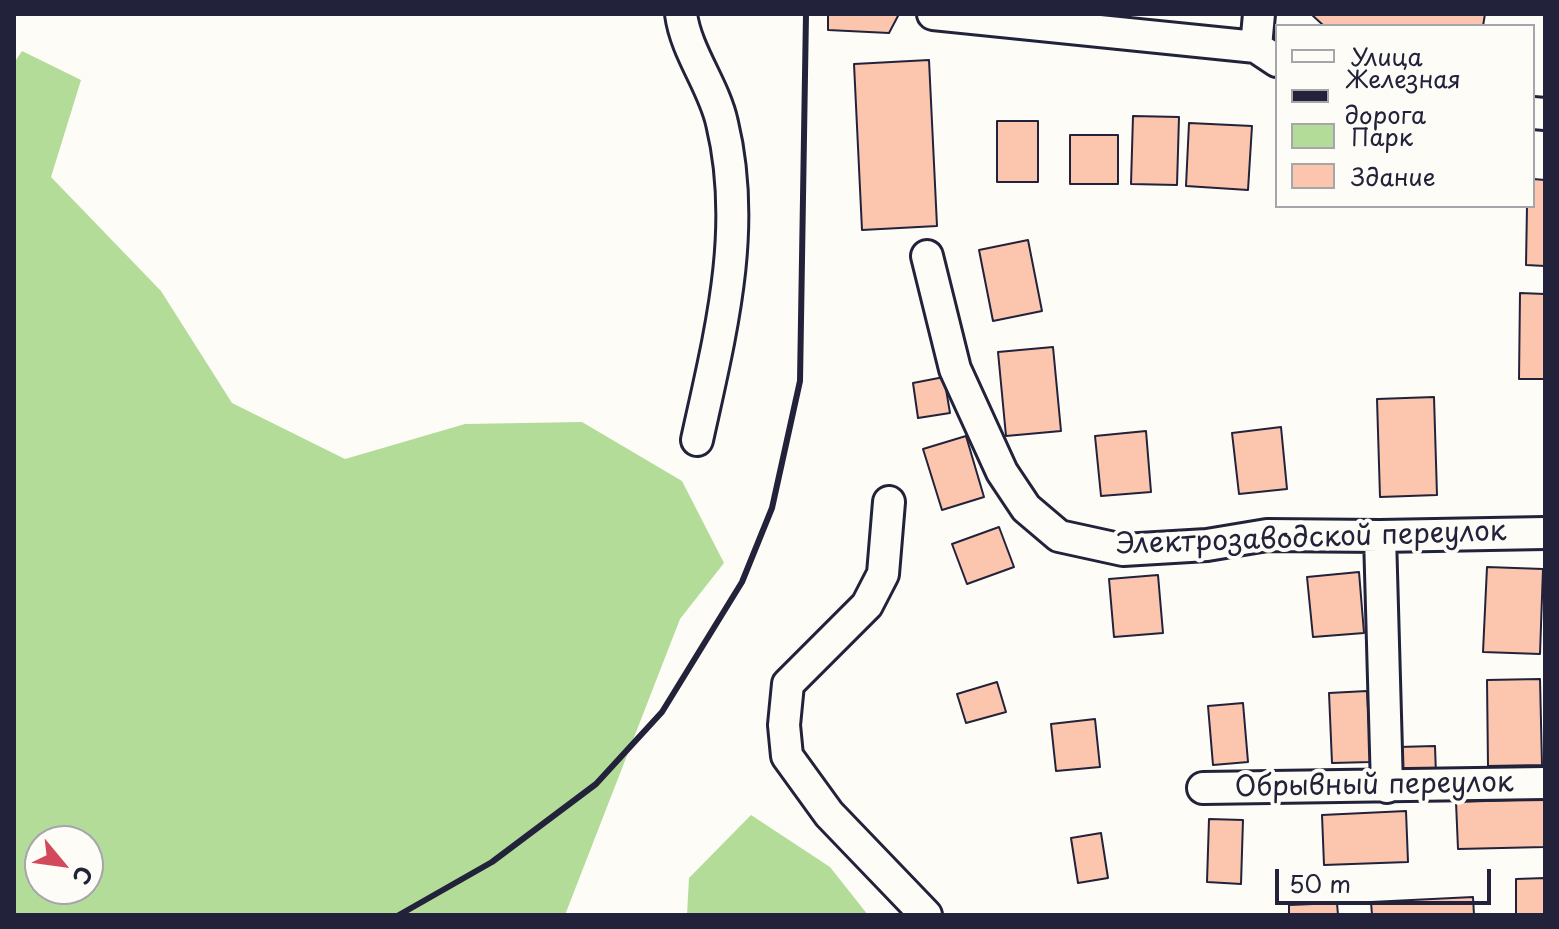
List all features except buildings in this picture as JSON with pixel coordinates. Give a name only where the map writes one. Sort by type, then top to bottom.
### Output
[{"type":"street","points":[[681,14],[722,121],[733,187],[733,251],[723,321],[697,440]]},
{"type":"street","points":[[933,14],[1267,54],[1259,14]]},
{"type":"street","name":"Электрозаводской переулок","points":[[927,256],[955,369],[1002,472],[1026,508],[1059,536],[1123,550],[1207,545],[1267,535],[1545,533]]},
{"type":"street","points":[[889,502],[883,574],[867,605],[788,684],[784,725],[787,756],[829,814],[926,915]]},
{"type":"street","points":[[1380,536],[1387,787]]},
{"type":"street","name":"Обрывный переулок","points":[[1203,788],[1545,783]]},
{"type":"green space","points":[[22,51],[81,80],[51,177],[161,291],[232,403],[345,459],[465,424],[582,422],[682,481],[724,563],[680,619],[565,915],[14,915],[14,63]]},
{"type":"green space","points":[[751,815],[830,867],[868,915],[687,915],[689,878]]},
{"type":"railway","points":[[399,915],[492,862],[596,784],[662,712],[742,582],[772,508],[800,381],[806,14]]}]
